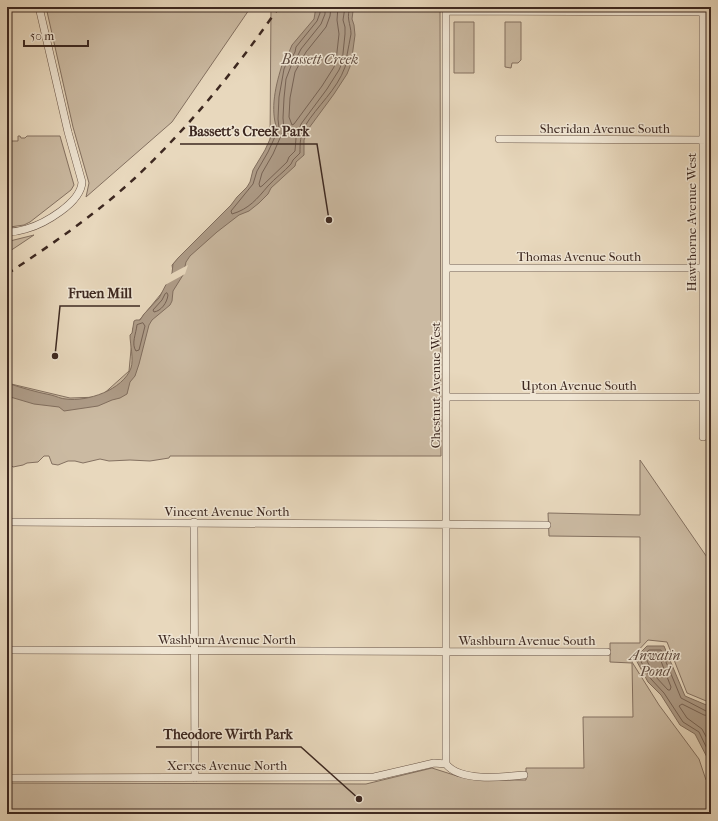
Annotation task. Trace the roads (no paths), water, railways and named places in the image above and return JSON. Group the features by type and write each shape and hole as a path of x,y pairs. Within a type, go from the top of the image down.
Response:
{"street":[{"path":"7,232 25,230 43,222 73,201 82,188 82,182 68,132 39,7"},
{"path":"446,9 703,9 711,12"},
{"name":"Chestnut Avenue West","path":"446,9 446,764"},
{"name":"Hawthorne Avenue West","path":"703,9 707,140 707,268 702,397 703,437"},
{"name":"Sheridan Avenue South","path":"499,139 707,140"},
{"name":"Thomas Avenue South","path":"447,268 707,268"},
{"name":"Upton Avenue South","path":"447,397 711,397"},
{"name":"Vincent Avenue North","path":"7,522 547,525"},
{"path":"194,522 195,778"},
{"name":"Washburn Avenue North","path":"7,650 447,651"},
{"name":"Washburn Avenue South","path":"447,651 607,652"},
{"name":"Xerxes Avenue North","path":"7,778 374,777 434,763 446,764"},
{"path":"446,764 450,769 468,775 498,777 524,775"}],"water":[{"name":"Bassett Creek","path":"316,7 359,7 353,11 352,19 355,35 351,64 347,74 309,128 304,140 304,155 296,162 295,166 271,188 268,194 259,203 249,211 239,215 190,256 186,262 183,275 173,291 170,305 152,320 149,325 139,364 135,376 130,382 127,394 98,406 64,411 59,407 34,404 7,396 7,383 29,390 53,395 62,399 84,399 103,393 120,383 127,376 132,364 130,335 132,333 134,321 140,320 159,298 172,273 173,264 178,258 231,205 250,182 253,170 265,150 276,126 274,118 275,92 284,59 287,57 292,45 314,19"},
{"name":"Anwatin Pond","path":"647,646 664,646 685,696 711,707 711,765 695,734 680,725 661,695 648,682 635,658"}],"railway":[{"path":"7,274 89,217 135,178 175,138 212,96 246,53 279,7"}],"place":[{"name":"Bassett's Creek Park","path":"329,220"},
{"name":"Fruen Mill","path":"55,356"},
{"name":"Theodore Wirth Park","path":"359,799"}]}
